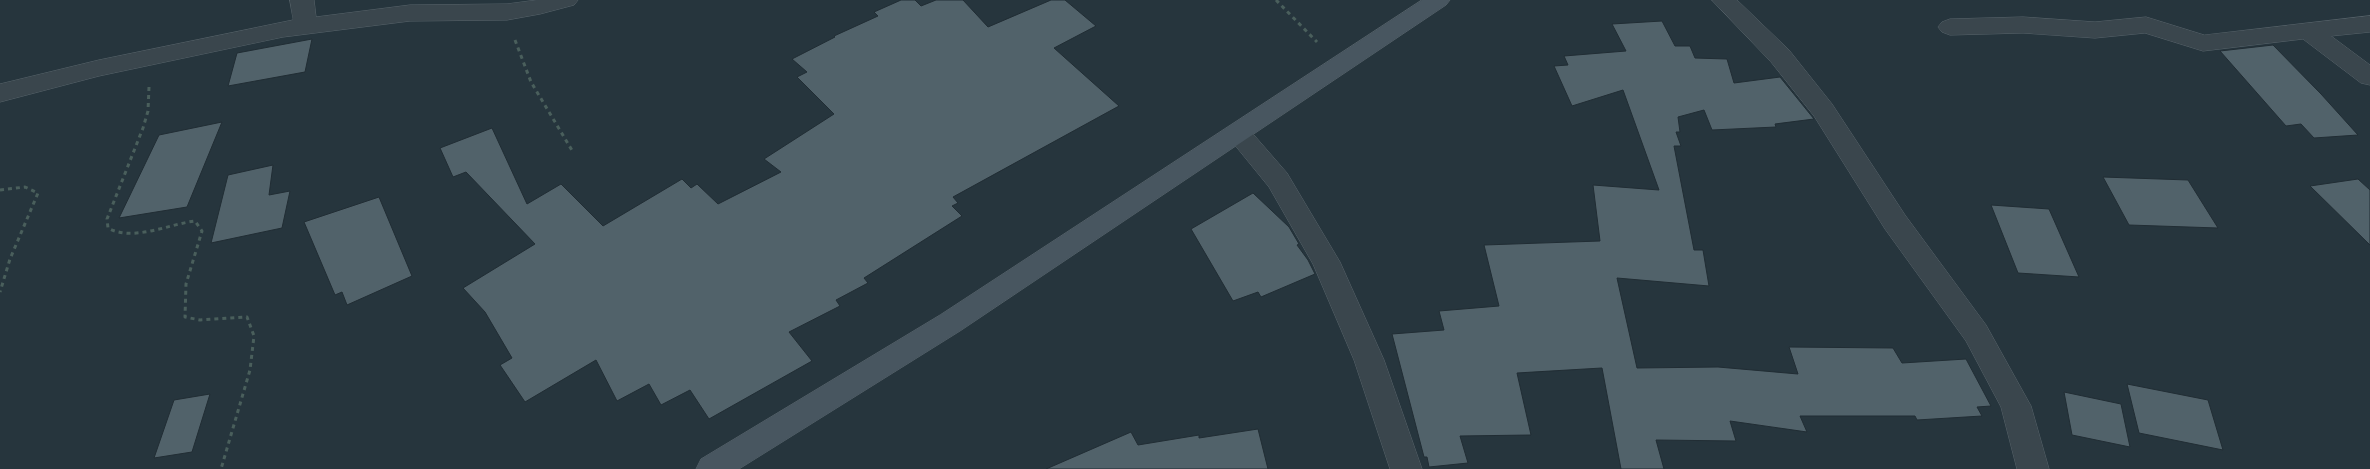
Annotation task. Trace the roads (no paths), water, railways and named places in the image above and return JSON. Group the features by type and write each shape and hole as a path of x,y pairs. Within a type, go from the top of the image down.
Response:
{"street":[{"path":"302,0 305,26"},
{"path":"0,93 91,70 204,45 305,26 410,13 438,7 507,12 540,8 566,0"},
{"path":"712,469 950,322 1438,0"},
{"path":"1724,0 1780,56 1823,110 1895,222 1976,333 2016,406 2033,469"},
{"path":"1950,27 2023,25 2095,30 2146,25 2203,43 2370,24"},
{"path":"2309,32 2370,77"},
{"path":"1238,132 1278,180 1326,262 1369,360 1406,469"}]}
